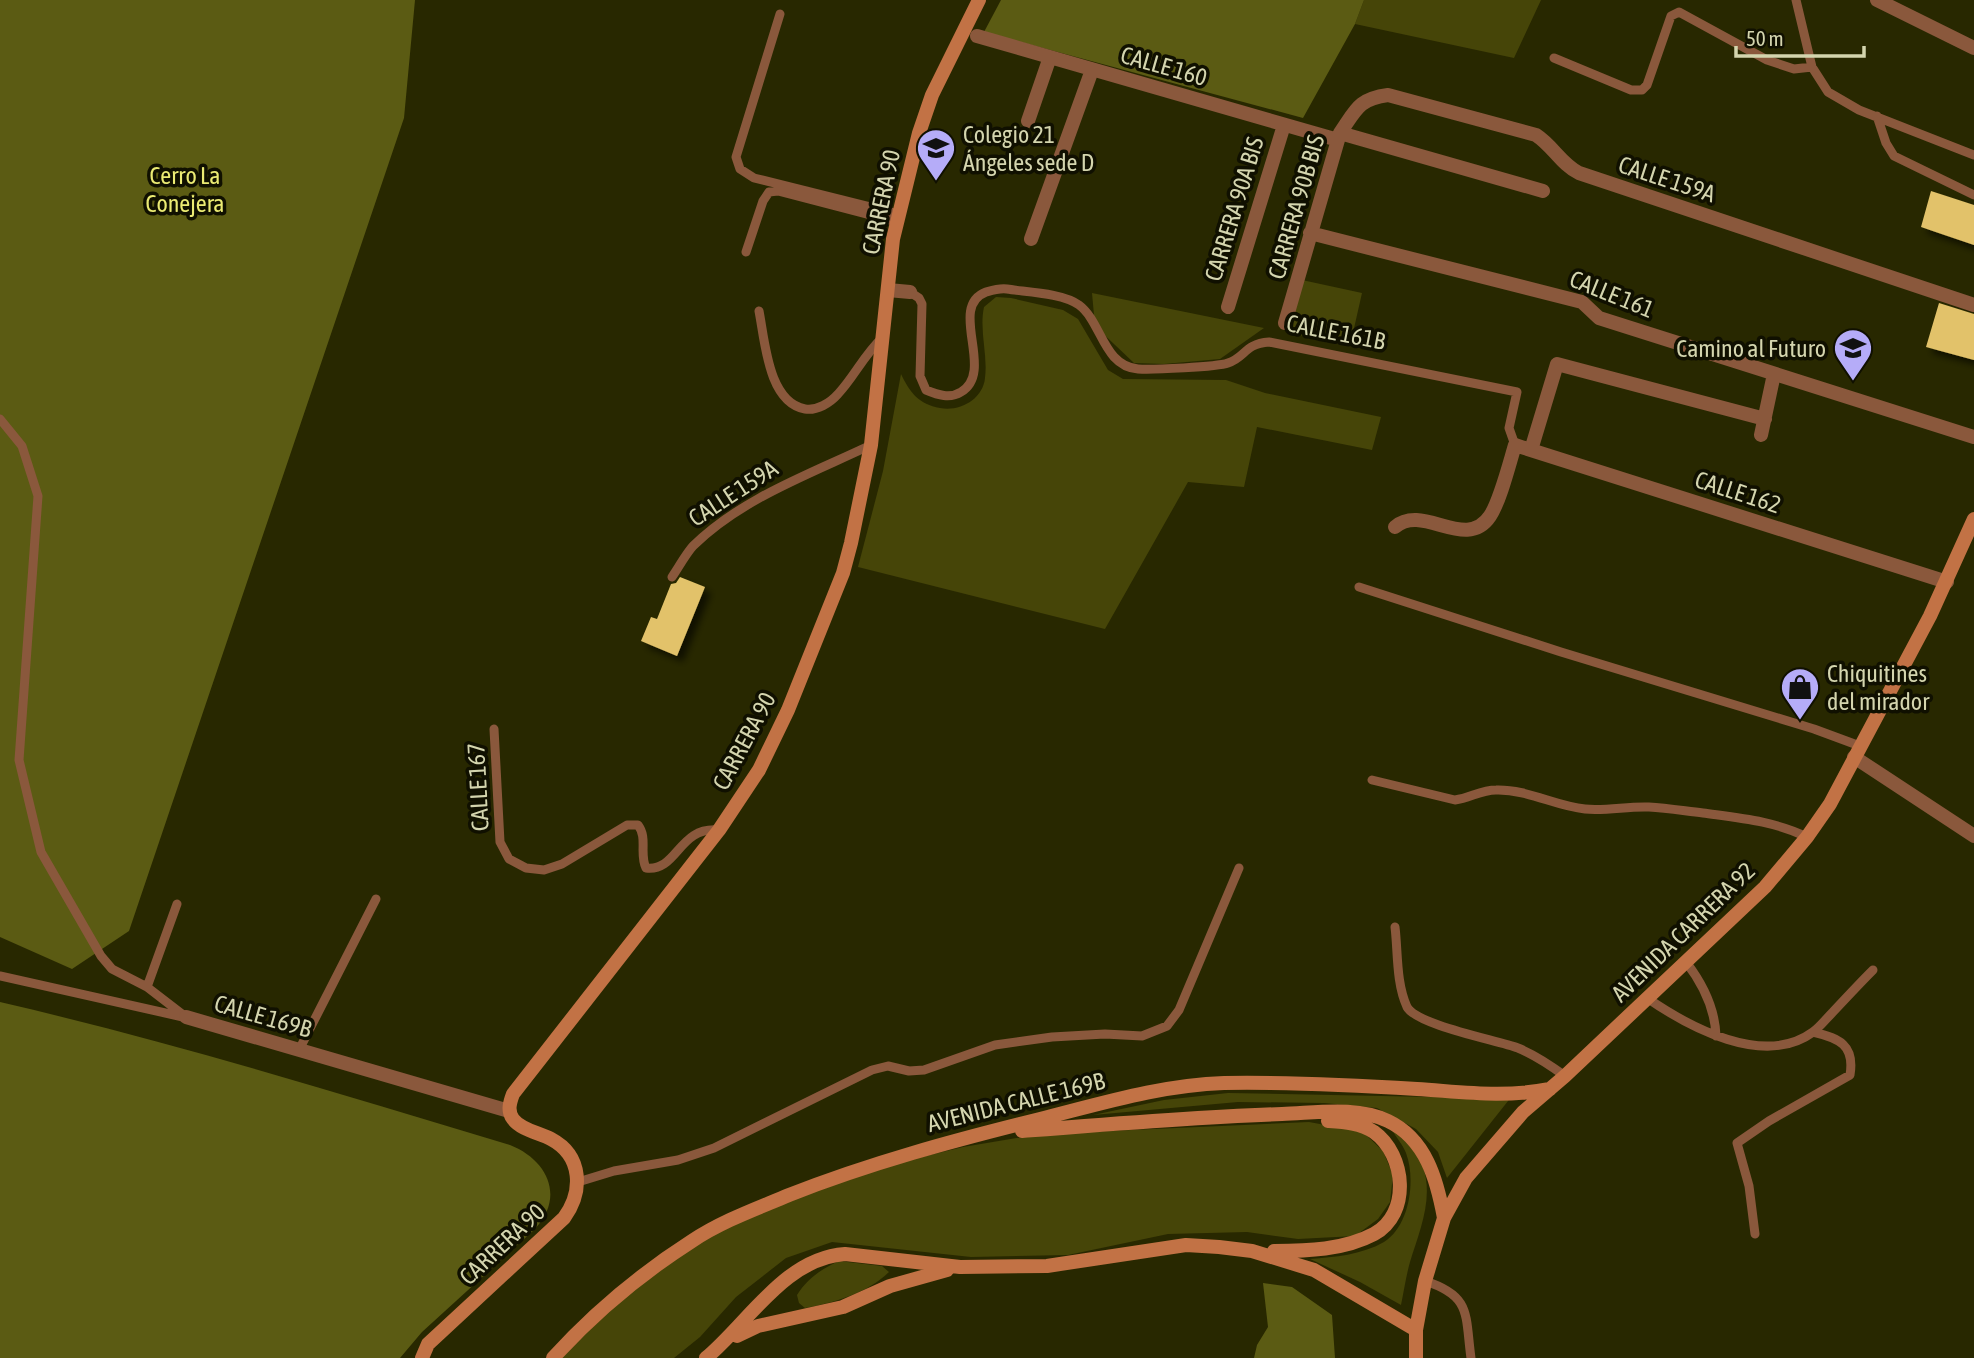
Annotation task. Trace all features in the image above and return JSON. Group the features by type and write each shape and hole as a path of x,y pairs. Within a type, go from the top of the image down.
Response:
{"main road":[{"name":"CARRERA 90","path":"509,1111 513,1094 531,1069 719,830 759,770 788,710 843,573 859,507 871,445 898,218 919,133 932,95 979,0"},
{"name":"AVENIDA CARRERA 92","path":"1416,1358 1416,1330 1425,1281 1444,1218 1459,1189 1481,1158 1523,1112 1565,1076 1765,887 1807,837 1823,816 1947,582 1974,519"},
{"name":"AVENIDA CALLE 169B","path":"553,1358 573,1336 659,1263 738,1215 832,1178 978,1134 1150,1092 1219,1083 1494,1095 1550,1088"},
{"path":"509,1111 514,1121 523,1127 562,1145 574,1163 578,1182"},
{"path":"978,1134 1246,1116 1335,1112 1371,1115 1389,1121 1423,1151 1435,1178 1444,1218"},
{"path":"706,1358 782,1283 826,1257 861,1255 960,1267 1047,1266 1186,1245 1252,1251 1323,1249 1352,1243 1375,1233 1387,1224 1399,1197 1400,1182 1391,1151 1373,1131 1342,1122 1246,1116"},
{"name":"CARRERA 90","path":"422,1358 428,1344 564,1218 575,1197 578,1182"},
{"path":"1252,1251 1314,1269 1416,1330"},
{"path":"726,1341 758,1326 843,1307 902,1281 960,1267"}],"street":[{"path":"1877,0 1974,48"},
{"name":"CALLE 160","path":"977,36 1284,125 1543,191"},
{"path":"1028,121 1050,57"},
{"path":"1031,239 1092,70"},
{"name":"CALLE 159A","path":"1359,107 1369,98 1388,95 1536,135 1549,144 1566,166 1579,173 1974,305"},
{"name":"CARRERA 90B BIS","path":"1285,323 1339,137 1359,107"},
{"name":"CARRERA 90A BIS","path":"1228,307 1284,125"},
{"name":"CALLE 161","path":"1310,233 1583,302 1599,318 1974,437"},
{"name":"CALLE 161B","path":"888,290 909,292"},
{"path":"1531,450 1557,364 1765,419"},
{"path":"1761,435 1774,374"},
{"path":"1395,527 1408,520 1419,520 1462,531 1481,525 1492,513 1515,445"},
{"name":"CALLE 162","path":"1515,445 1947,582"},
{"path":"1857,752 1974,836"},
{"name":"CALLE 169B","path":"186,1017 509,1111"}],"lane":[{"path":"1796,0 1812,67 1828,92 1859,110 1974,155"},
{"path":"1554,58 1631,90 1642,90 1647,85 1671,16 1679,12 1767,60 1794,69 1812,67"},
{"path":"780,13 736,157 740,169 754,178 898,218"},
{"path":"1877,116 1886,144 1894,156 1974,195"},
{"path":"746,252 763,201 769,192 779,191 898,218"},
{"name":"CALLE 161B","path":"909,292 919,298 922,304 920,376 926,390 939,395 954,396 965,390 972,380 975,368 970,319 972,306 982,293 1001,288 1070,299 1089,315 1109,351 1120,363 1136,369 1227,364 1256,343 1269,342 1517,392 1509,428 1515,445"},
{"path":"759,311 771,370 781,393 794,405 807,410 823,407 837,396 870,350 883,337"},
{"path":"0,419 22,446 38,496 19,760 40,852 101,956 112,969 147,987 186,1017"},
{"name":"CALLE 159A","path":"672,578 692,548 758,498 871,445"},
{"path":"1359,587 1814,729 1857,752"},
{"name":"CALLE 167","path":"494,729 500,842 509,859 526,868 544,870 562,864 627,825 638,825 643,831 642,860 646,868 654,869 664,865 697,832 719,830"},
{"path":"1372,780 1455,800 1469,798 1481,790 1497,789 1581,809 1649,807 1759,820 1807,837"},
{"path":"578,1182 614,1171 678,1160 714,1149 872,1070 888,1066 909,1071 924,1070 995,1045 1052,1037 1105,1034 1142,1036 1167,1026 1180,1010 1239,868"},
{"path":"299,1050 376,899"},
{"path":"147,987 177,904"},
{"path":"1395,926 1401,988 1409,1010 1428,1022 1519,1048 1543,1060 1565,1076"},
{"path":"1686,962 1698,976 1710,1004 1716,1036"},
{"path":"1647,998 1673,1016 1716,1036 1758,1047 1795,1041 1813,1032 1873,970"},
{"name":"CALLE 169B","path":"0,976 156,1013 186,1017"},
{"path":"1755,1234 1749,1186 1737,1143 1769,1121 1850,1075 1852,1061 1849,1050 1837,1040 1813,1032"},
{"path":"1425,1281 1445,1287 1461,1302 1471,1358"}],"shaded area":[{"path":"1364,0 1541,0 1514,58 1355,24"},
{"path":"1302,280 1362,293 1350,346 1290,333"},
{"path":"1092,293 1264,328 1220,359 1164,364 1134,363 1095,326"},
{"path":"996,297 1063,310 1078,319 1108,370 1123,379 1226,380 1265,393 1381,417 1372,450 1257,427 1244,487 1188,482 1105,629 858,567 883,471 901,374 916,397 926,404 948,409 962,406 975,398 985,378 982,325 984,307"},
{"path":"1228,1093 1482,1098 1512,1096 1447,1178 1438,1152 1416,1129 1377,1108 1324,1103 1238,1102 1093,1115 1164,1100"},
{"path":"1309,1122 1363,1132 1383,1151 1393,1175 1390,1202 1378,1219 1355,1236 1298,1239 1247,1232 1168,1234 1068,1255 971,1257 832,1242 786,1258 736,1297 700,1337 674,1358 561,1358 599,1316 674,1254 753,1213 860,1172 963,1147 1041,1134"},
{"path":"1392,1130 1418,1156 1423,1167 1427,1191 1424,1215 1401,1305 1310,1259 1366,1250 1384,1242 1400,1225 1410,1188 1409,1164 1406,1153"},
{"path":"839,1261 882,1266 889,1272 871,1286 850,1296 805,1308 799,1303 797,1295 801,1289 815,1275"}],"green space":[{"name":"Cerro La Conejera","path":"0,0 415,0 404,118 129,931 72,969 0,937"},
{"path":"1001,0 1364,0 1355,24 1303,118 984,32"},
{"path":"0,1002 192,1051 510,1145 534,1160 543,1170 550,1192 549,1204 535,1229 422,1332 400,1358 0,1358"},
{"path":"1263,1283 1292,1287 1332,1315 1335,1358 1254,1358 1257,1345 1268,1327"}],"building":[{"path":"1931,191 1974,205 1974,245 1921,227"},
{"path":"1939,303 1974,314 1974,360 1926,347"},
{"path":"680,577 705,587 677,656 641,641 651,617 657,619 671,584 676,583"}],"place":[{"name":"Colegio 21 Ángeles sede D","path":"936,182"},
{"name":"Camino al Futuro","path":"1853,382"},
{"name":"Chiquitines del mirador","path":"1800,721"}]}
